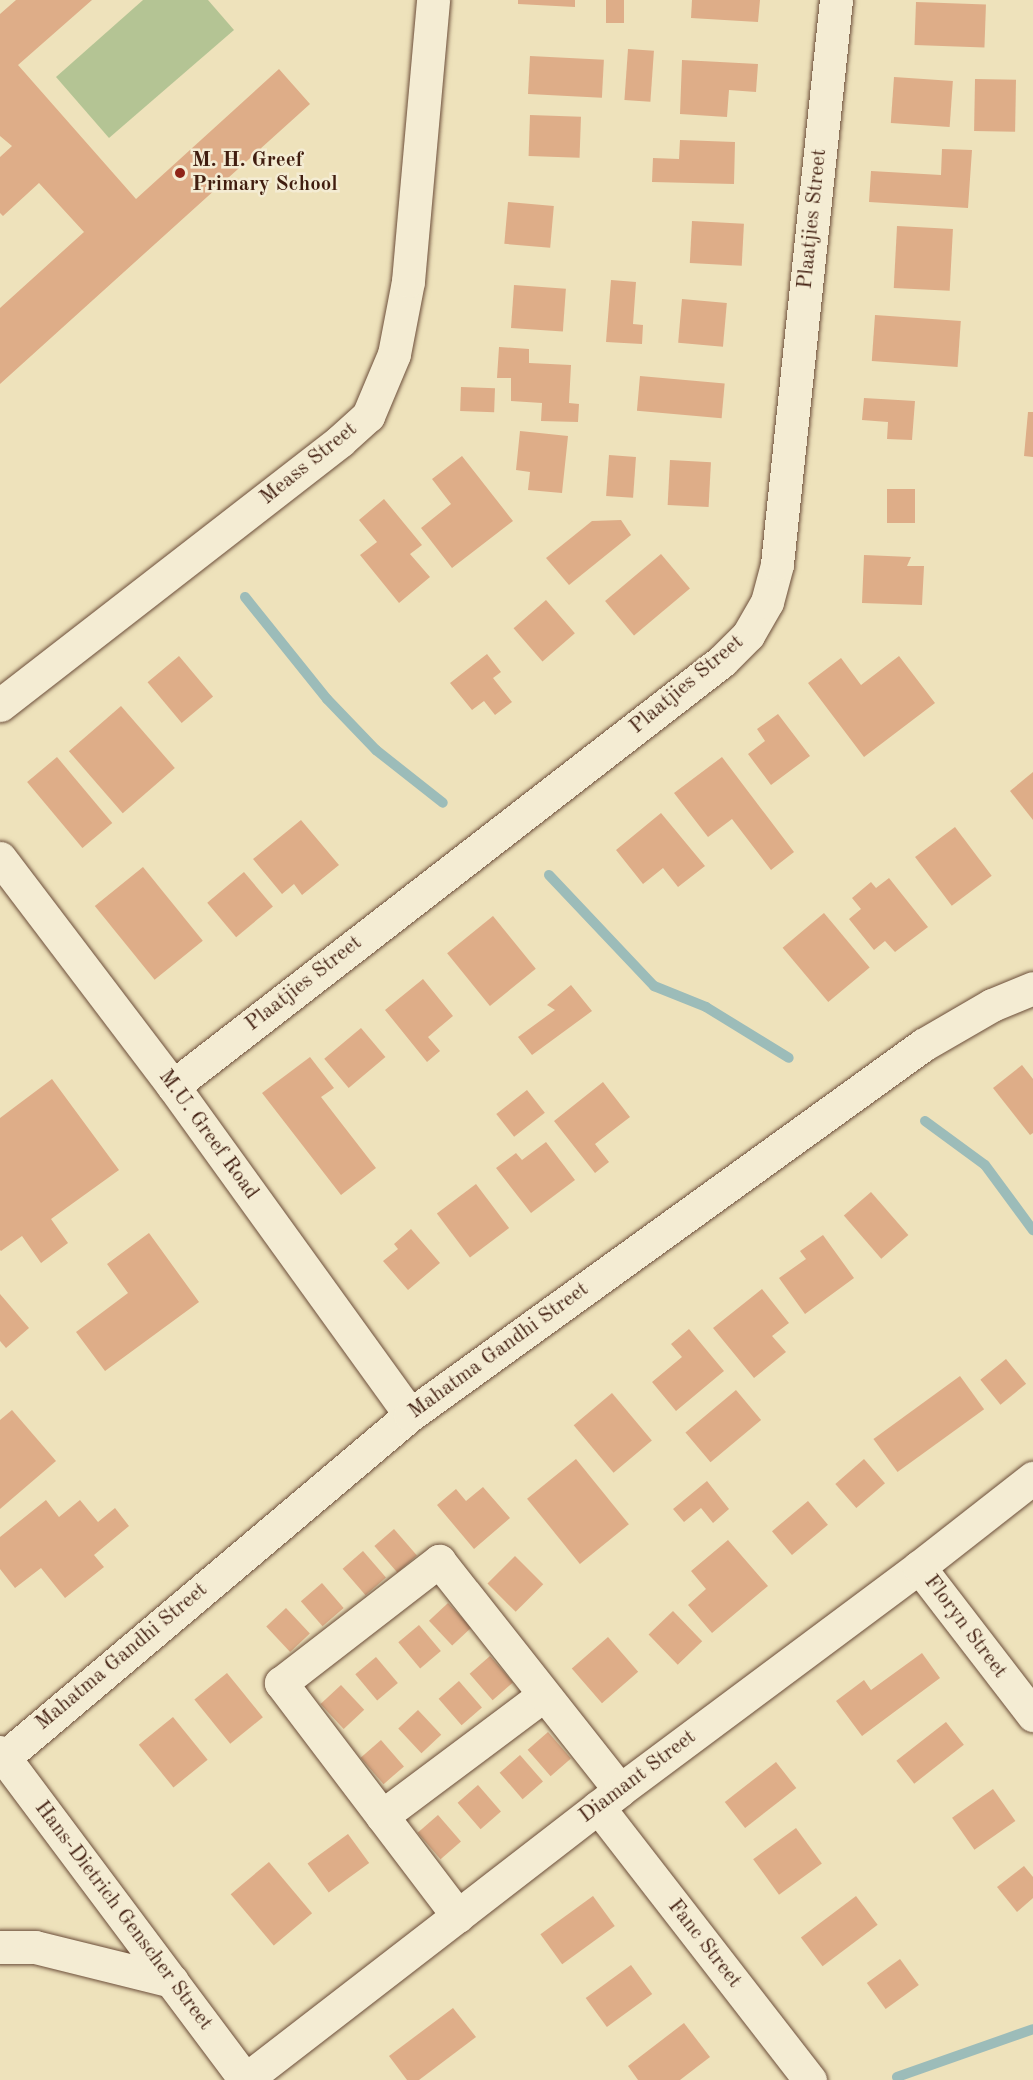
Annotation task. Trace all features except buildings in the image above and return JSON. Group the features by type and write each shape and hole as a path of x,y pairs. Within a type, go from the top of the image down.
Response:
{"street":[{"name":"Meass Street","path":"0,705 340,441 368,416 394,354 408,281 433,0"},
{"name":"Plaatjies Street","path":"173,1086 722,661 748,634 767,602 777,564 836,0"},
{"name":"M.U. Greef Road","path":"0,858 173,1086 410,1415"},
{"name":"Mahatma Gandhi Street","path":"1,1757 410,1415 923,1045 992,1005 1033,988"},
{"name":"Diamant Street","path":"245,2080 609,1799 920,1567 1033,1478"},
{"name":"Fanc Street","path":"382,1816 281,1683 439,1562 544,1695 609,1799 810,2080"},
{"name":"Floryn Street","path":"920,1567 1033,1715"},
{"path":"458,1916 382,1816 544,1695"},
{"name":"Hans-Dietrich Genscher Street","path":"1,1757 245,2080"},
{"path":"0,1947 35,1947 172,1982"}],"green space":[{"path":"143,0 208,0 234,30 109,138 56,77"}],"waterway":[{"path":"245,597 327,699 376,750 443,803"},
{"path":"549,875 654,986 706,1007 789,1058"},
{"path":"925,1121 985,1165 1033,1230"},
{"path":"897,2077 1033,2029"}],"place":[{"name":"M. H. Greef Primary School","path":"180,173"}]}
